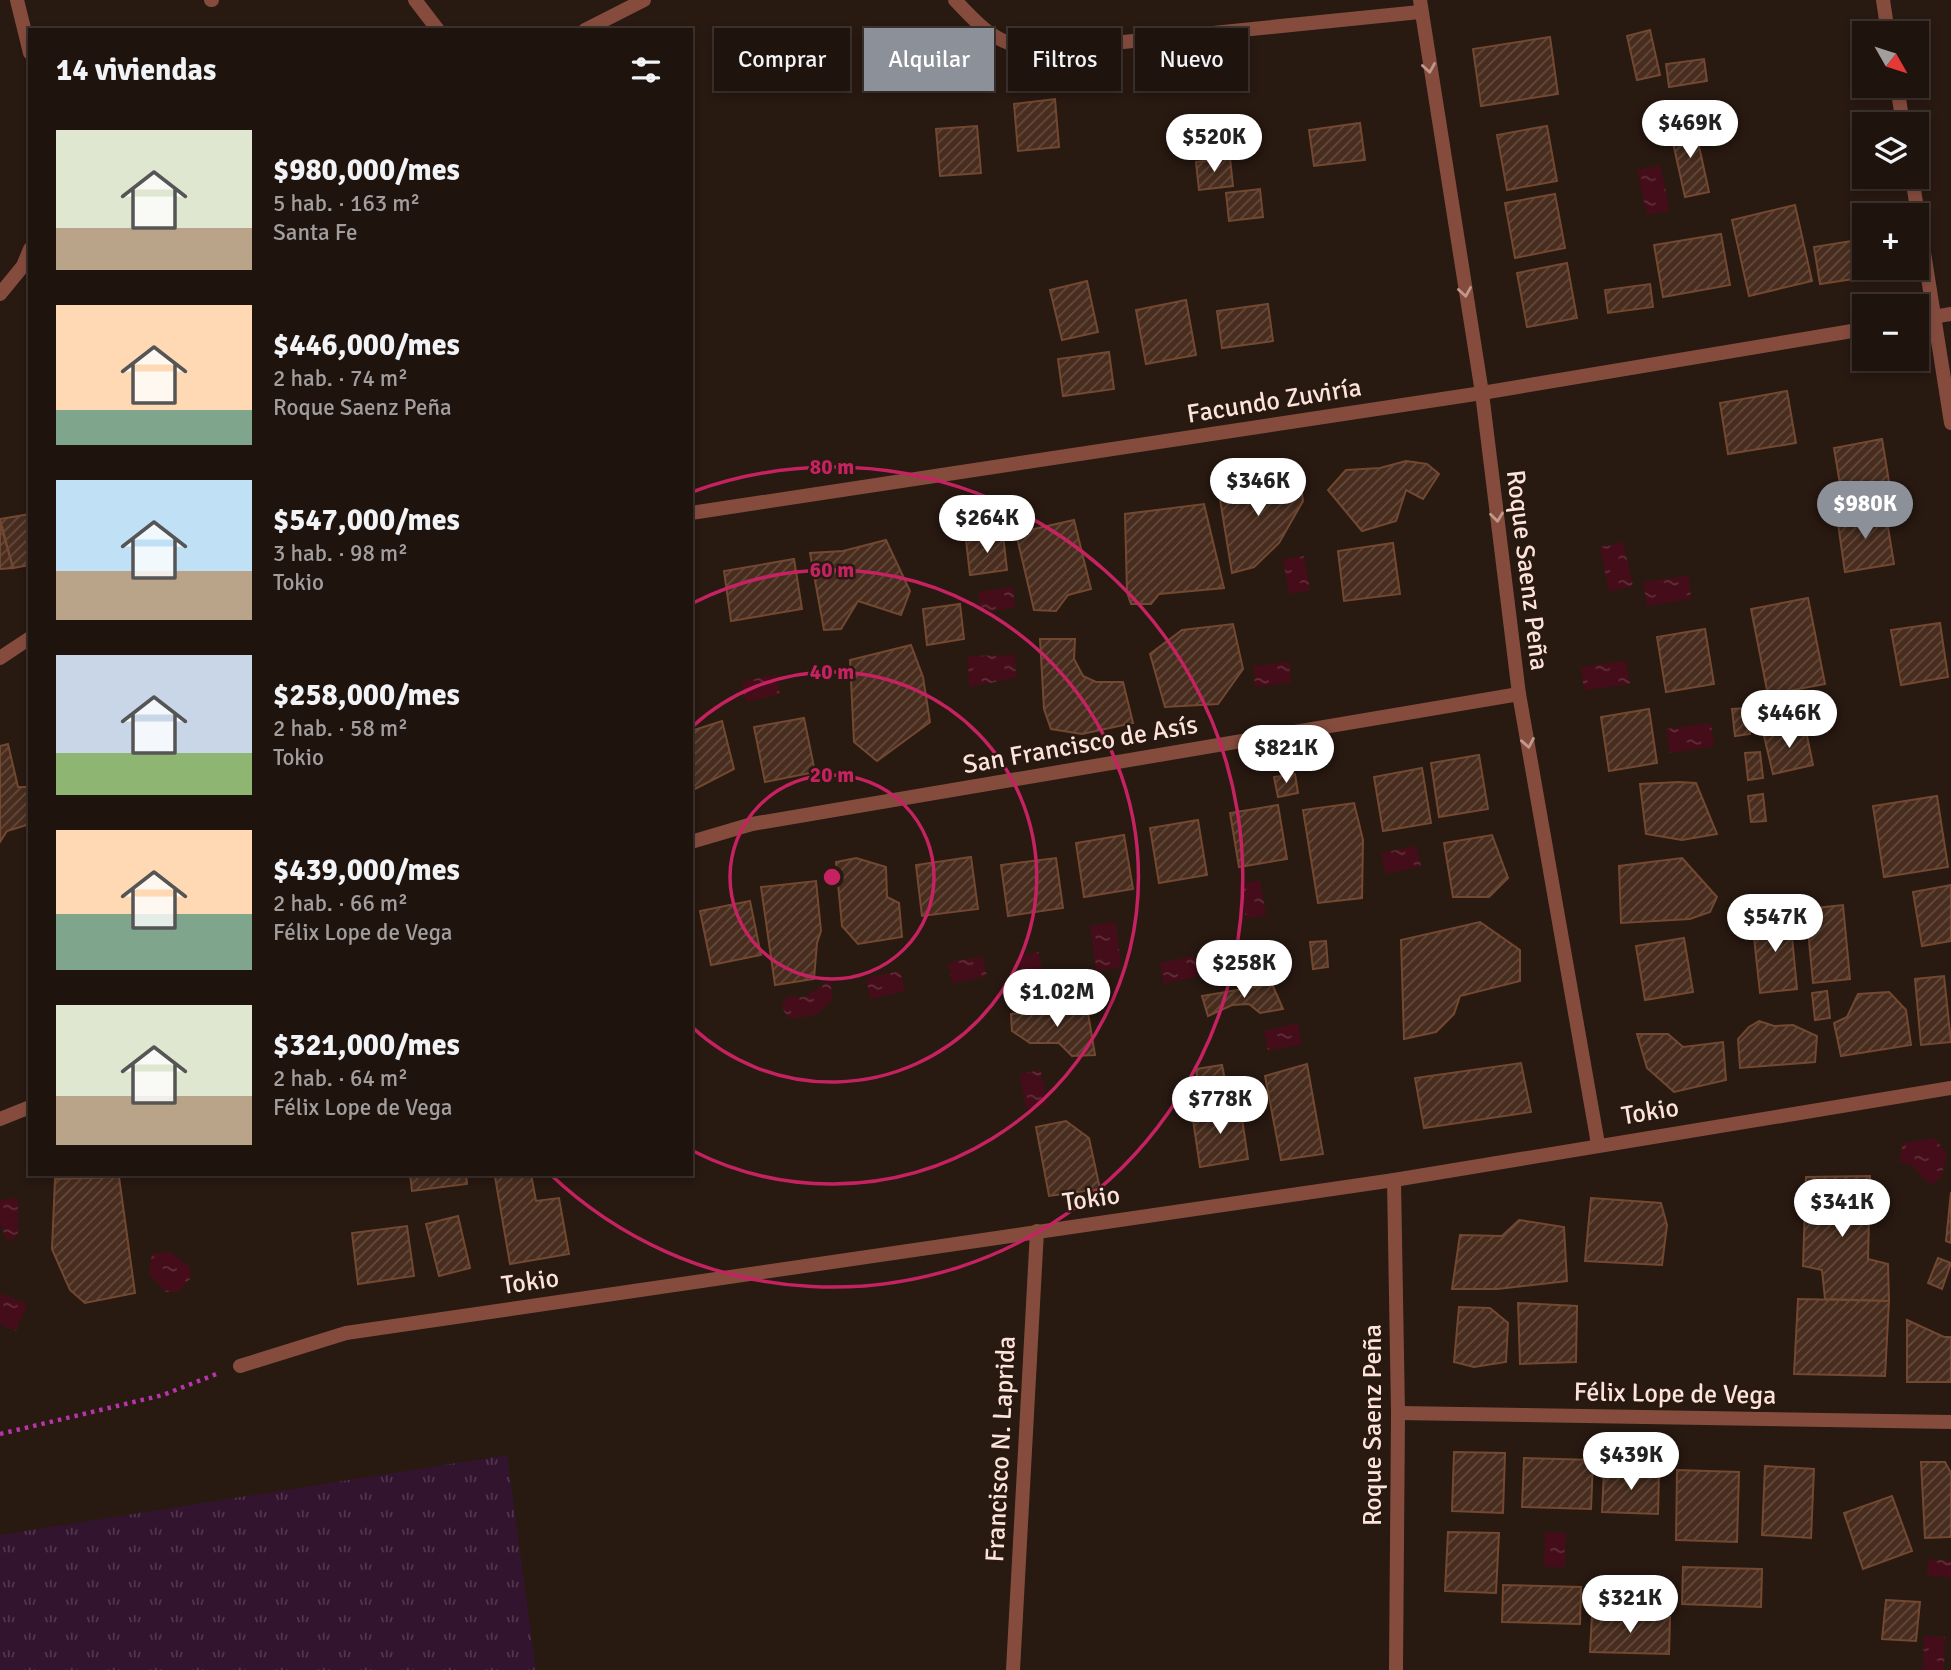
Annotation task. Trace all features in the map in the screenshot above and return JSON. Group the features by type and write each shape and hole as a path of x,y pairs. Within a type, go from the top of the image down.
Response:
{"street":[{"path":"17,0 28,45"},
{"path":"415,0 436,28"},
{"path":"589,28 644,0"},
{"path":"955,0 987,34 1009,46 1034,51 1420,6"},
{"path":"1883,0 1886,21"},
{"name":"Roque Saenz Peña","path":"1420,6 1482,393 1520,694 1598,1144"},
{"path":"1914,189 1951,423"},
{"path":"0,294 23,266 28,254"},
{"path":"1929,318 1951,314"},
{"name":"Facundo Zuviría","path":"693,513 1482,393 1852,331"},
{"path":"0,658 28,639"},
{"name":"San Francisco de Asís","path":"693,841 752,824 1520,694"},
{"name":"Tokio","path":"240,1366 346,1333 1394,1180 1598,1144 1951,1088"},
{"path":"0,1119 28,1108"},
{"name":"Roque Saenz Peña","path":"1394,1180 1398,1413 1396,1670"},
{"name":"Francisco N. Laprida","path":"1013,1670 1037,1231"},
{"name":"Félix Lope de Vega","path":"1398,1413 1951,1422"}],"path":[{"path":"0,1434 163,1395 240,1366"}],"green space":[{"path":"507,1455 536,1670 0,1670 0,1535"}],"water":[{"path":"1660,165 1670,210 1647,215 1637,170"},
{"path":"1623,542 1633,586 1609,592 1600,547"},
{"path":"1304,556 1310,590 1289,594 1283,559"},
{"path":"1689,576 1691,599 1647,606 1643,582"},
{"path":"1013,587 1015,608 980,612 978,592"},
{"path":"1015,655 1016,678 969,687 968,656"},
{"path":"1626,661 1630,684 1584,690 1581,667"},
{"path":"1289,662 1291,683 1255,687 1253,666"},
{"path":"776,674 780,694 746,702 742,682"},
{"path":"1711,723 1714,746 1670,753 1666,729"},
{"path":"1416,846 1421,866 1386,874 1381,853"},
{"path":"1260,880 1266,915 1246,919 1240,884"},
{"path":"1116,922 1121,967 1096,971 1090,926"},
{"path":"1039,952 1044,987 1024,990 1019,956"},
{"path":"982,956 987,976 952,984 948,963"},
{"path":"1194,956 1198,976 1164,984 1160,963"},
{"path":"900,971 905,991 870,999 866,978"},
{"path":"830,980 833,999 823,1009 808,1016 788,1018 781,1006 788,996 805,997"},
{"path":"1298,1023 1302,1044 1268,1051 1264,1031"},
{"path":"1041,1070 1047,1105 1026,1109 1020,1074"},
{"path":"1935,1138 1947,1155 1941,1177 1934,1184 1924,1180 1914,1167 1899,1161 1903,1143"},
{"path":"18,1198 18,1236 7,1241 0,1223 0,1200"},
{"path":"170,1252 190,1267 190,1279 178,1292 166,1292 149,1274 152,1253"},
{"path":"0,1293 27,1304 16,1331 0,1324"},
{"path":"1545,1532 1566,1533 1565,1567 1544,1567"},
{"path":"1929,1559 1951,1561 1951,1578 1927,1575"},
{"path":"1924,1636 1945,1637 1944,1670 1923,1670"}],"building":[{"path":"1650,30 1660,75 1637,80 1627,36"},
{"path":"1550,37 1558,94 1481,106 1473,49"},
{"path":"1704,59 1707,81 1669,87 1666,64"},
{"path":"1055,99 1059,147 1018,151 1014,104"},
{"path":"1360,123 1365,160 1314,166 1309,130"},
{"path":"1694,123 1709,192 1685,197 1670,129"},
{"path":"977,126 981,173 940,176 936,129"},
{"path":"1547,126 1557,181 1507,190 1497,135"},
{"path":"1230,158 1233,186 1199,190 1196,162"},
{"path":"1260,189 1263,217 1229,221 1226,193"},
{"path":"1555,194 1565,248 1515,258 1505,203"},
{"path":"1795,205 1812,281 1749,296 1732,220"},
{"path":"1721,234 1730,285 1663,297 1654,245"},
{"path":"1852,241 1852,279 1820,284 1814,247"},
{"path":"1567,263 1577,318 1527,327 1517,273"},
{"path":"1087,281 1098,332 1062,340 1050,290"},
{"path":"1650,284 1653,307 1608,313 1605,290"},
{"path":"1186,300 1196,355 1146,364 1136,310"},
{"path":"1268,304 1273,341 1222,348 1217,311"},
{"path":"1109,352 1114,389 1063,396 1058,359"},
{"path":"1787,391 1796,443 1728,454 1720,403"},
{"path":"1882,439 1891,494 1843,502 1834,448"},
{"path":"1406,461 1427,464 1439,474 1423,499 1406,490 1396,521 1362,531 1328,490 1346,470 1380,468"},
{"path":"1300,478 1303,501 1279,543 1254,567 1232,573 1218,487"},
{"path":"1204,504 1224,588 1159,594 1151,604 1131,604 1127,592 1125,514"},
{"path":"1885,509 1894,564 1845,572 1837,517"},
{"path":"28,514 28,565 13,568 0,519"},
{"path":"1074,520 1091,589 1068,595 1056,611 1034,610 1016,533"},
{"path":"0,523 13,568 0,569"},
{"path":"1003,535 1007,570 970,575 966,540"},
{"path":"886,540 910,591 901,615 858,601 841,629 824,630 810,553 843,551"},
{"path":"1393,543 1400,594 1344,601 1338,551"},
{"path":"794,559 802,609 731,621 724,571"},
{"path":"1808,598 1825,684 1768,695 1751,609"},
{"path":"960,604 964,639 927,645 923,609"},
{"path":"1940,623 1948,677 1901,685 1891,630"},
{"path":"1233,624 1243,669 1218,704 1165,707 1150,654 1182,630"},
{"path":"1705,629 1714,684 1666,692 1657,637"},
{"path":"1040,639 1075,639 1074,659 1083,676 1096,682 1123,682 1133,723 1082,734 1051,729 1044,709"},
{"path":"911,645 923,677 930,722 877,761 854,742 850,660"},
{"path":"1748,708 1750,734 1735,736 1732,709"},
{"path":"1649,709 1657,763 1609,771 1601,717"},
{"path":"804,718 815,772 765,782 754,727"},
{"path":"722,721 734,769 693,790 693,730"},
{"path":"1805,726 1813,765 1773,774 1764,736"},
{"path":"8,744 18,787 28,787 28,825 7,831 0,842 0,746"},
{"path":"1760,752 1763,778 1748,780 1745,753"},
{"path":"1479,755 1488,809 1439,817 1431,763"},
{"path":"1422,768 1431,823 1383,831 1374,777"},
{"path":"1295,774 1298,793 1278,797 1274,777"},
{"path":"1696,783 1717,834 1682,840 1646,834 1640,784"},
{"path":"1763,794 1766,821 1751,822 1748,796"},
{"path":"1937,796 1948,867 1884,877 1873,806"},
{"path":"1354,803 1363,840 1362,898 1318,903 1303,810"},
{"path":"1278,805 1287,859 1239,867 1230,813"},
{"path":"1198,820 1207,875 1159,883 1150,828"},
{"path":"1124,835 1133,889 1084,897 1076,843"},
{"path":"1492,835 1508,878 1489,897 1453,897 1444,843"},
{"path":"971,857 978,909 922,916 916,865"},
{"path":"856,858 886,867 887,897 899,903 902,937 858,944 842,926 836,862"},
{"path":"1056,858 1063,908 1008,916 1001,865"},
{"path":"1682,858 1717,897 1710,912 1690,919 1621,923 1619,866"},
{"path":"816,881 821,931 817,943 814,979 775,985 761,887"},
{"path":"1951,885 1951,941 1922,946 1913,892"},
{"path":"750,901 761,955 711,965 700,911"},
{"path":"1843,905 1850,979 1813,983 1806,909"},
{"path":"1790,916 1797,989 1760,993 1752,919"},
{"path":"1480,922 1520,950 1520,981 1460,996 1454,1014 1436,1032 1404,1039 1401,940"},
{"path":"1684,938 1693,992 1645,1000 1636,946"},
{"path":"1326,941 1328,967 1313,969 1310,942"},
{"path":"1944,976 1951,1042 1921,1045 1915,979"},
{"path":"1272,984 1283,1009 1260,1013 1249,1004 1232,1005 1208,1016 1202,996"},
{"path":"1827,991 1830,1018 1815,1020 1812,993"},
{"path":"1889,992 1906,1010 1911,1045 1841,1056 1834,1023 1847,1017 1858,994"},
{"path":"1087,1007 1095,1055 1072,1056 1059,1043 1030,1043 1012,1031 1011,1014"},
{"path":"1759,1021 1774,1026 1793,1025 1817,1036 1815,1062 1740,1068 1738,1039"},
{"path":"1637,1034 1668,1034 1683,1047 1723,1042 1726,1080 1674,1092 1647,1068"},
{"path":"1521,1063 1531,1112 1424,1128 1415,1078"},
{"path":"1307,1064 1323,1154 1281,1160 1265,1076"},
{"path":"1222,1065 1225,1080 1198,1084 1196,1069"},
{"path":"1240,1105 1248,1159 1200,1167 1192,1113"},
{"path":"1066,1121 1089,1138 1100,1189 1049,1196 1036,1127"},
{"path":"410,1176 466,1176 467,1184 412,1191"},
{"path":"531,1176 536,1201 559,1198 569,1254 510,1264 495,1177"},
{"path":"1870,1176 1868,1259 1888,1264 1889,1301 1825,1299 1822,1270 1803,1266 1806,1177"},
{"path":"119,1177 135,1293 85,1303 70,1290 52,1249 55,1179"},
{"path":"1951,1192 1951,1243 1946,1241"},
{"path":"1591,1198 1661,1203 1667,1225 1662,1265 1585,1261"},
{"path":"458,1216 470,1268 439,1276 426,1224"},
{"path":"1519,1220 1564,1227 1567,1281 1497,1289 1452,1289 1460,1235 1502,1236"},
{"path":"407,1226 414,1276 358,1284 352,1233"},
{"path":"1938,1258 1951,1263 1942,1289 1928,1283"},
{"path":"1798,1299 1889,1301 1885,1376 1794,1374"},
{"path":"1518,1303 1577,1306 1576,1362 1520,1364"},
{"path":"1459,1307 1490,1308 1508,1323 1506,1362 1474,1367 1454,1362"},
{"path":"1907,1320 1944,1337 1951,1337 1951,1382 1907,1382"},
{"path":"1454,1452 1505,1453 1503,1513 1452,1511"},
{"path":"1524,1458 1593,1460 1591,1509 1522,1507"},
{"path":"1921,1462 1945,1462 1951,1473 1951,1537 1925,1538"},
{"path":"1765,1466 1814,1469 1811,1538 1762,1535"},
{"path":"1604,1470 1659,1472 1658,1514 1602,1512"},
{"path":"1677,1470 1739,1472 1737,1542 1676,1540"},
{"path":"1892,1496 1912,1551 1863,1569 1844,1513"},
{"path":"1448,1532 1499,1533 1496,1593 1445,1591"},
{"path":"1683,1567 1762,1569 1761,1607 1682,1604"},
{"path":"1503,1585 1581,1587 1580,1624 1502,1622"},
{"path":"1886,1600 1920,1602 1916,1641 1882,1639"},
{"path":"1592,1615 1670,1617 1669,1654 1590,1652"}]}
